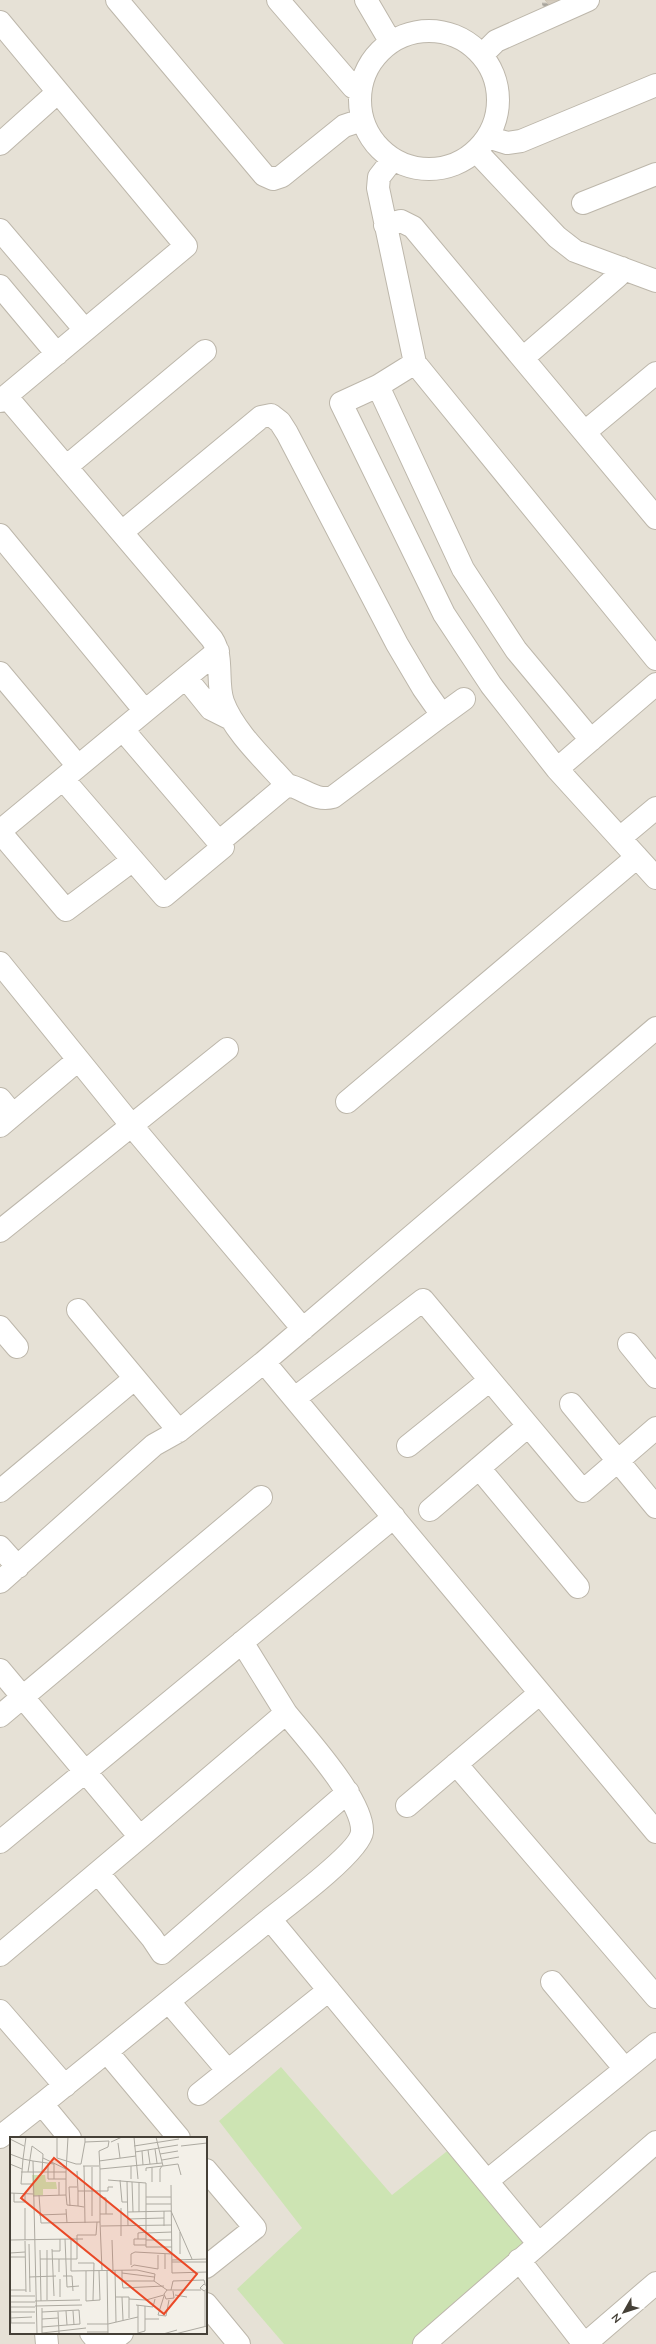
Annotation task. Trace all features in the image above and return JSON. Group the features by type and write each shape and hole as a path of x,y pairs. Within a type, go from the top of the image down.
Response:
{"street":[{"path":"118,0 264,175 273,179 282,176 344,126 362,120"},
{"path":"278,0 349,82 360,91"},
{"path":"366,0 390,41"},
{"path":"482,55 496,42 588,0"},
{"path":"0,22 186,246 3,399 66,467 212,639 218,651 220,691 231,719 287,785 298,787 316,798 326,799 333,797 464,699"},
{"path":"422,31 449,33 467,42 482,55 492,70 497,86 498,104 495,121 482,144 450,166 436,169 406,165 393,159 379,148 369,135 362,120 360,91 365,72 375,55 390,41 409,33 422,31"},
{"path":"482,144 521,141 656,85"},
{"path":"0,144 58,92"},
{"path":"482,144 557,237 575,251 656,282"},
{"path":"393,159 379,177 378,188 415,363 656,659"},
{"path":"583,203 656,174"},
{"path":"385,225 402,221 413,227 585,432 649,497 656,518"},
{"path":"0,230 85,330"},
{"path":"523,358 618,276 622,268"},
{"path":"0,286 57,354"},
{"path":"66,467 205,350"},
{"path":"415,363 378,386 341,403 444,614 491,685 557,769 656,878"},
{"path":"585,432 656,373"},
{"path":"378,386 463,569 516,650 591,740"},
{"path":"122,532 261,417 271,416 280,422 287,433 398,644 423,688 442,714"},
{"path":"0,535 145,711"},
{"path":"133,860 66,910 2,826 71,773 218,651"},
{"path":"0,673 133,860 164,896 223,847 123,730"},
{"path":"186,678 211,709 231,719"},
{"path":"557,769 656,684"},
{"path":"219,842 287,785"},
{"path":"620,838 656,808"},
{"path":"347,1102 637,857"},
{"path":"0,963 132,1126 303,1329"},
{"path":"0,1582 18,1568 154,1445 179,1431 264,1362 656,1028"},
{"path":"0,1232 227,1049"},
{"path":"4,1114 78,1060"},
{"path":"295,1398 423,1300 583,1491 656,1428"},
{"path":"78,1310 134,1379 179,1431"},
{"path":"0,1327 17,1347"},
{"path":"629,1344 656,1377"},
{"path":"264,1362 656,1832"},
{"path":"0,1491 134,1379"},
{"path":"408,1446 490,1380"},
{"path":"571,1404 656,1507"},
{"path":"430,1510 528,1426"},
{"path":"479,1468 578,1587"},
{"path":"0,1716 261,1497"},
{"path":"0,1842 394,1517"},
{"path":"0,1547 18,1568"},
{"path":"8,2135 42,2104 169,2002 351,1851 362,1833 360,1820 348,1792 286,1714 242,1642"},
{"path":"0,1670 140,1837"},
{"path":"407,1806 540,1692"},
{"path":"0,1955 286,1714"},
{"path":"456,1764 656,1997"},
{"path":"98,1872 152,1938 162,1953 348,1792"},
{"path":"270,1919 538,2243"},
{"path":"552,1982 625,2069"},
{"path":"199,2094 329,1990"},
{"path":"169,2002 228,2070"},
{"path":"0,2011 65,2086"},
{"path":"487,2182 656,2044"},
{"path":"107,2052 178,2137"},
{"path":"42,2104 69,2137"},
{"path":"429,2342 538,2243 656,2142"},
{"path":"207,2171 255,2228 207,2266"},
{"path":"519,2260 585,2344 656,2283"},
{"path":"207,2305 237,2343"},
{"path":"46,2334 48,2344"},
{"path":"93,2334 100,2344"},
{"path":"108,2344 121,2334"}],"shaded area":[{"path":"0,0 656,0 656,2344 0,2344"}],"green space":[{"path":"281,2067 392,2195 456,2144 538,2243 424,2344 284,2344 237,2289 302,2228 219,2121"}],"building":[{"path":"545,0 573,0 554,10"}]}
